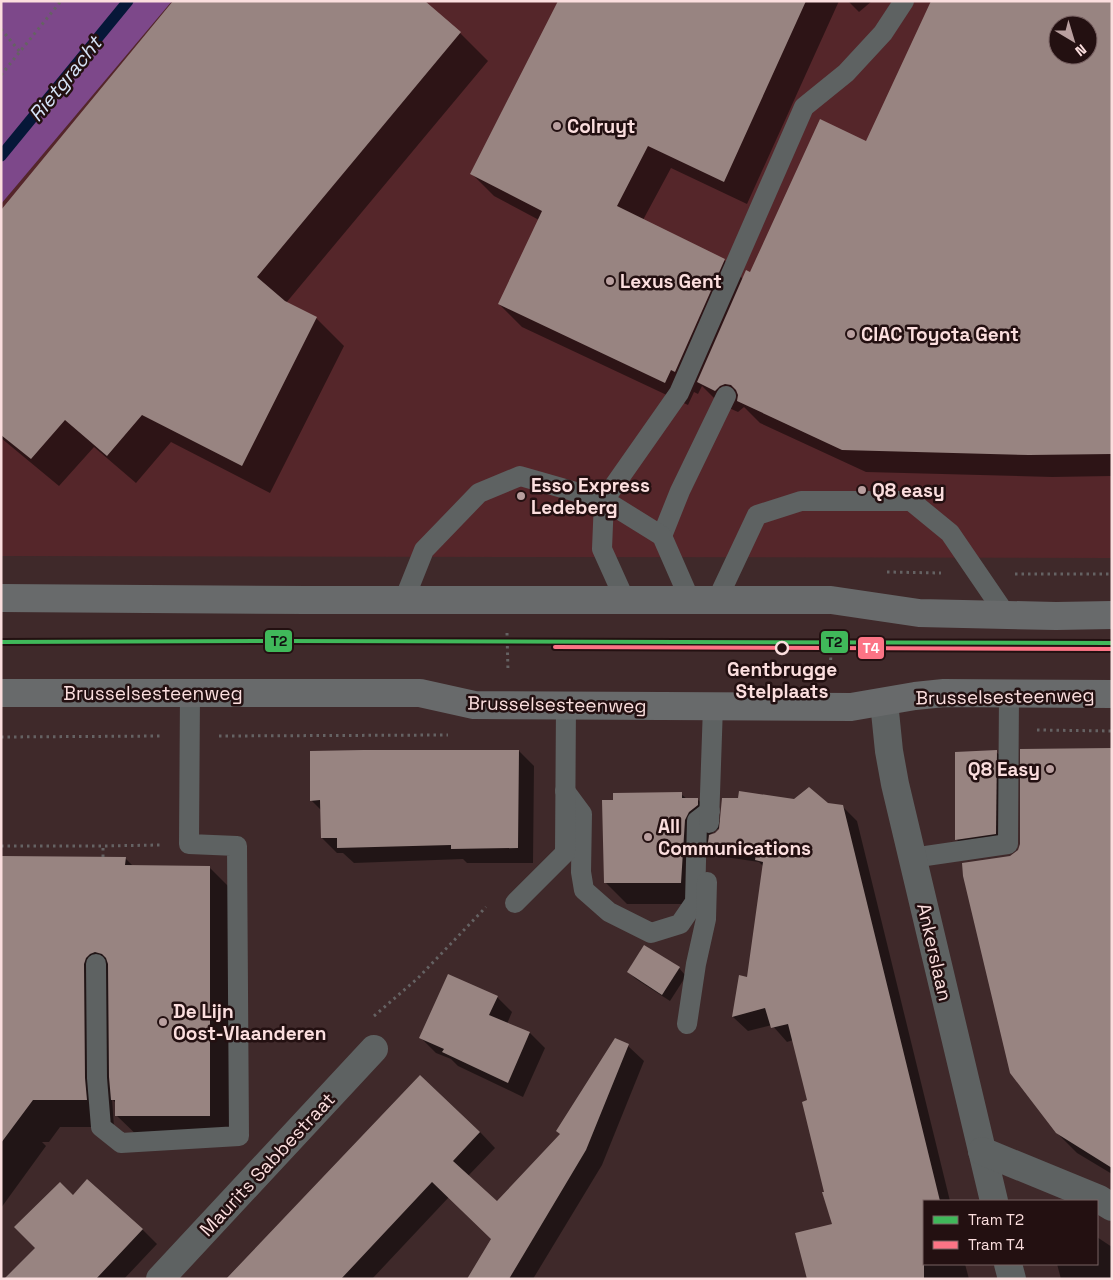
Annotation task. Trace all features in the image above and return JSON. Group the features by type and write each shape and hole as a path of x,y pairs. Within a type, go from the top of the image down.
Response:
{"main road":[{"path":"1,598 830,600 919,613 1112,615"},
{"name":"Brusselsesteenweg","path":"1,693 420,693 474,704 829,707 851,707 944,693 1112,694"}],"street":[{"name":"Ankerslaan","path":"884,702 894,776 912,858 994,1200"},
{"name":"Maurits Sabbestraat","path":"160,1279 374,1049"},
{"path":"982,1151 1099,1199 1112,1207"},
{"path":"1008,1265 1012,1279"}],"lane":[{"path":"625,600 602,549 604,500 679,393 804,106 846,73 883,33 904,1"},
{"path":"662,536 680,491 726,396"},
{"path":"404,600 424,550 478,493 520,476 604,500 662,536 690,600"},
{"path":"717,600 757,515 801,501 911,501 950,533 1006,615"},
{"path":"96,964 96,1078 102,1127 121,1143 239,1136 237,846 189,844 190,693"},
{"path":"912,858 1008,844 1009,693"},
{"path":"515,903 564,852 566,705"},
{"path":"687,1024 696,964 706,918 713,706"},
{"path":"565,791 582,814 582,872 584,890 609,912 651,933 680,924 695,902 697,821 710,811"}],"path":[{"path":"1,75 61,1"},
{"path":"1,29 20,52"},
{"path":"829,707 832,643 830,600"},
{"path":"507,627 508,673"},
{"path":"1,846 189,844"},
{"path":"103,846 103,857"},
{"path":"374,1049 373,1017 418,978 492,900"}],"shaded area":[{"path":"1,1 172,1 1,204"},
{"path":"172,1 1112,1 1112,558 1,556 1,204"}],"building":[{"path":"173,1 425,1 461,32 257,277 285,301 317,317 242,466 142,415 107,456 65,420 31,459 1,435 1,210"},
{"path":"558,1 806,1 724,182 648,146 617,206 725,259 675,372 671,370 665,383 498,304 542,211 470,174"},
{"path":"931,1 1112,1 1112,454 1029,455 842,450 737,401 738,395 731,385 725,384 715,391 697,382 746,270 750,272 820,119 866,141"},
{"path":"1112,748 1112,1168 1056,1133 1010,1073 963,876 962,863 1010,856 1018,850 1020,844 1020,749"},
{"path":"519,750 518,848 451,849 451,845 337,848 337,838 321,838 320,800 310,801 310,751"},
{"path":"997,750 996,834 955,840 955,752"},
{"path":"809,787 828,803 843,805 940,1200 923,1200 924,1279 807,1279 795,1233 832,1224 822,1192 824,1192 802,1102 807,1100 788,1024 771,1028 765,1008 732,1017 739,975 747,977 763,862 755,860 757,849 708,843 709,835 719,829 722,798 738,798 739,791 794,799"},
{"name":"All Communications","path":"682,792 682,798 698,798 698,805 689,812 685,820 681,883 604,883 602,800 613,800 613,793"},
{"name":"De Lijn Oost-Vlaanderen","path":"1,856 126,857 125,865 210,866 210,1116 115,1116 115,1100 111,1100 109,1077 108,964 102,954 95,952 86,958 84,964 85,1078 87,1100 33,1100 1,1143"},
{"path":"644,945 680,967 662,995 627,972"},
{"path":"448,974 498,996 489,1015 530,1032 508,1083 442,1052 444,1049 419,1038"},
{"path":"615,1038 629,1044 586,1150 509,1279 467,1279 491,1239 432,1182 341,1279 226,1279 420,1075 480,1132 453,1161 497,1201 560,1134 556,1131"},
{"path":"87,1179 143,1229 96,1279 4,1279 35,1248 14,1227 60,1182 73,1195"}],"waterway":[{"name":"Rietgracht","path":"1,156 128,1"}],"tram line":[{"name":"T2","path":"1,642 1112,643"},
{"name":"T4","path":"555,647 1112,649"}],"place":[{"name":"Colruyt","path":"557,126"},
{"name":"Lexus Gent","path":"610,281"},
{"name":"CIAC Toyota Gent","path":"851,334"},
{"name":"Q8 easy","path":"862,490"},
{"name":"Esso Express Ledeberg","path":"521,496"},
{"name":"Gentbrugge Stelplaats","path":"782,648"},
{"name":"Q8 Easy","path":"1050,769"},
{"name":"All Communications","path":"648,837"},
{"name":"De Lijn Oost-Vlaanderen","path":"163,1022"}]}
